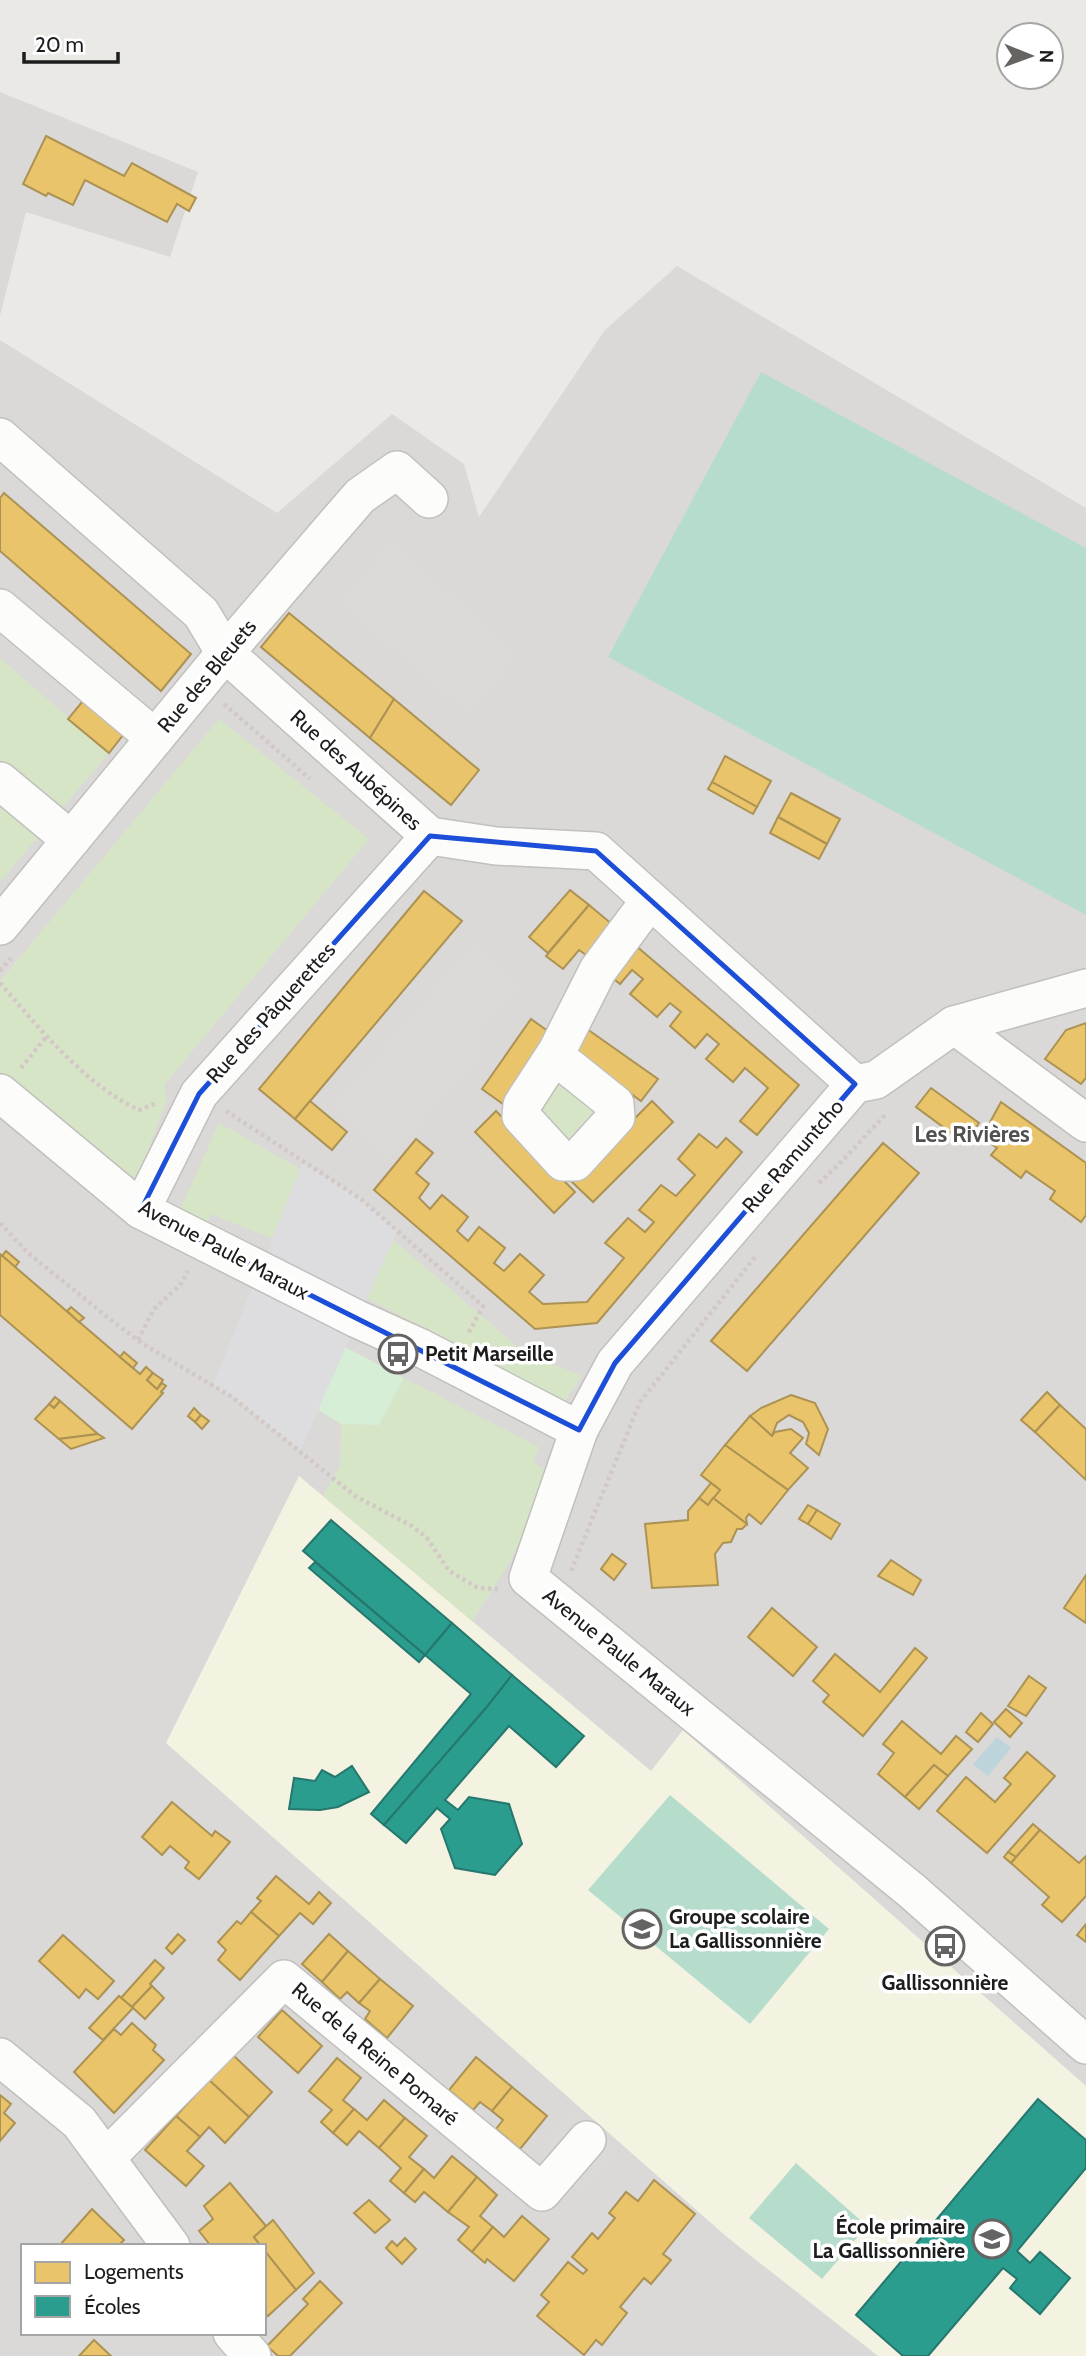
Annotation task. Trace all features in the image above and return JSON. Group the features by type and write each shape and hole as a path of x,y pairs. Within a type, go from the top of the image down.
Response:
{"street":[{"name":"Rue des Aubépines","path":"0,437 201,613 225,653 430,836 496,846 596,851 855,1084"},
{"name":"Rue des Bleuets","path":"9,938 71,840 225,653 360,496 397,470 429,499"},
{"path":"0,608 156,738"},
{"path":"0,781 71,840"},
{"name":"Rue des Pâquerettes","path":"141,1210 199,1094 430,836"},
{"path":"555,1056 598,970 650,900"},
{"name":"Rue Ramuntcho","path":"579,1430 615,1363 855,1084 876,1080 954,1025 1086,988"},
{"path":"954,1025 1086,1123"},
{"name":"Avenue Paule Maraux","path":"0,1093 141,1210 357,1319 419,1347 451,1366 579,1430 528,1578 912,1891 1086,2046"},
{"name":"Rue de la Reine Pomaré","path":"107,2157 284,1979 542,2192 587,2140"},
{"path":"0,2057 79,2122 170,2244"},
{"path":"234,2335 251,2356"}],"path":[{"path":"222,702 316,784"},
{"path":"0,971 9,938"},
{"path":"0,983 46,1037 117,1100 139,1110 177,1096 199,1094 360,1199 483,1306 451,1366"},
{"path":"812,1188 841,1162 893,1107"},
{"path":"0,1223 29,1253 138,1340 232,1397 355,1496 412,1526 427,1538 449,1571 478,1588 504,1589 528,1578"},
{"path":"562,1606 571,1570 640,1402 760,1251"},
{"path":"138,1340 154,1309 181,1284 193,1260"}],"highlighted area":[{"path":"430,836 596,851 855,1084 615,1363 579,1430 141,1210 199,1094"}],"shaded area":[{"path":"0,92 198,172 170,257 26,212 0,316"},
{"path":"677,266 1086,508 1086,2356 0,2356 0,340 277,513 392,414 464,464 479,517 605,330"},
{"path":"392,543 516,654 470,713 342,603"},
{"path":"474,944 518,988 473,1038 484,1049 389,1158 334,1108"},
{"path":"303,1162 361,1199 397,1231 300,1451 213,1385"},
{"path":"345,1347 404,1378 379,1425 341,1424 318,1410"},
{"name":"Groupe scolaire La Gallissonnière","path":"299,1476 651,1771 683,1730 1086,2086 1086,2356 878,2356 727,2237 166,1743"},
{"path":"575,2110 619,2149 581,2192 537,2153"}],"green space":[{"path":"761,372 1086,548 1086,915 608,657"},
{"path":"0,658 109,753 0,882"},
{"path":"219,719 369,839 164,1085 167,1099 137,1180 93,1170 0,1093 0,981"},
{"path":"560,1083 599,1114 572,1141 564,1140 539,1114 548,1091"},
{"path":"219,1123 300,1169 272,1238 210,1214 207,1224 181,1208"},
{"path":"393,1240 526,1354 582,1376 563,1403 367,1298"},
{"path":"404,1378 539,1447 533,1461 548,1472 526,1531 472,1621 323,1496 340,1467 341,1424 379,1425"},
{"path":"670,1795 829,1929 750,2024 588,1890"},
{"path":"796,2163 867,2226 822,2279 749,2218"}],"water":[{"path":"997,1737 1011,1748 988,1776 973,1764"}],"building: Logements":[{"path":"46,136 124,176 132,163 196,198 189,211 177,204 167,222 85,180 73,205 48,193 46,196 23,184"},
{"path":"4,493 191,654 161,691 0,551 0,498"},
{"path":"289,613 394,699 370,738 261,647"},
{"path":"87,696 127,730 109,753 68,719"},
{"path":"394,699 479,770 451,805 370,738"},
{"path":"725,756 771,781 757,807 712,782"},
{"path":"712,782 757,807 753,814 708,789"},
{"path":"791,793 840,819 827,844 778,817"},
{"path":"778,817 827,844 819,859 770,833"},
{"path":"570,890 589,905 548,953 529,937"},
{"path":"424,891 462,921 295,1119 259,1089"},
{"path":"589,905 619,930 593,960 579,950 563,969 546,956"},
{"path":"635,945 799,1085 757,1135 740,1121 768,1088 745,1068 733,1082 706,1059 719,1044 707,1034 695,1048 670,1026 681,1012 670,1003 657,1017 630,994 643,979 632,970 620,984 609,975"},
{"path":"531,1019 552,1034 503,1104 482,1089"},
{"path":"1086,1023 1086,1078 1081,1084 1045,1059 1066,1030"},
{"path":"587,1029 658,1079 641,1101 571,1050"},
{"path":"931,1088 979,1123 965,1143 916,1107"},
{"path":"310,1101 347,1132 332,1150 295,1119"},
{"path":"652,1101 673,1122 593,1202 572,1182"},
{"path":"1001,1102 1086,1163 1086,1215 1081,1222 1050,1199 1055,1191 1026,1171 1021,1178 991,1155 997,1148 982,1137"},
{"path":"496,1111 575,1192 554,1213 475,1132"},
{"path":"699,1134 717,1148 726,1138 742,1152 597,1323 535,1329 374,1190 416,1139 433,1153 416,1173 429,1184 419,1198 430,1209 442,1195 468,1217 457,1231 468,1241 479,1227 505,1248 494,1263 504,1271 520,1254 544,1275 529,1292 543,1304 587,1302 624,1258 605,1243 628,1218 645,1232 654,1222 639,1210 661,1185 676,1196 695,1175 678,1159"},
{"path":"883,1143 919,1173 747,1371 711,1341"},
{"path":"6,1251 19,1262 15,1267 2,1256"},
{"path":"0,1254 140,1374 146,1367 153,1373 147,1380 157,1389 162,1383 166,1386 132,1429 0,1315"},
{"path":"71,1307 84,1318 79,1322 67,1311"},
{"path":"124,1352 137,1363 133,1368 120,1357"},
{"path":"388,1358 403,1365 399,1371 384,1364"},
{"path":"153,1373 163,1380 157,1389 147,1380"},
{"path":"1047,1392 1060,1405 1035,1432 1021,1420"},
{"path":"791,1395 815,1403 828,1429 819,1455 806,1444 809,1433 803,1422 789,1415 777,1423 772,1436 750,1416 761,1408"},
{"path":"55,1397 60,1401 54,1408 49,1404"},
{"path":"60,1401 98,1434 59,1439 35,1419 49,1404 54,1408"},
{"path":"1060,1405 1086,1429 1086,1480 1035,1432"},
{"path":"194,1408 201,1415 195,1422 188,1416"},
{"path":"201,1415 209,1421 202,1429 195,1422"},
{"path":"750,1416 772,1436 775,1432 791,1429 803,1438 790,1453 808,1468 788,1490 725,1445"},
{"path":"98,1434 104,1438 71,1449 59,1439"},
{"path":"725,1445 788,1490 761,1524 749,1514 746,1518 747,1524 713,1498 720,1490 701,1475"},
{"path":"711,1483 720,1490 708,1505 699,1498"},
{"path":"699,1498 708,1505 713,1498 747,1524 742,1529 737,1529 731,1542 723,1543 715,1554 718,1585 652,1588 645,1524 688,1520 688,1511"},
{"path":"808,1505 817,1510 808,1524 799,1519"},
{"path":"817,1510 840,1524 831,1539 808,1524"},
{"path":"612,1554 626,1564 614,1580 601,1569"},
{"path":"891,1560 921,1580 913,1595 878,1576"},
{"path":"1086,1575 1086,1623 1064,1608"},
{"path":"772,1608 817,1647 793,1676 748,1637"},
{"path":"915,1648 927,1658 863,1736 823,1702 829,1695 813,1681 835,1654 880,1692"},
{"path":"1029,1676 1046,1688 1026,1716 1008,1706"},
{"path":"1006,1709 1022,1723 1010,1737 994,1722"},
{"path":"981,1713 993,1724 978,1742 966,1732"},
{"path":"902,1721 941,1754 956,1736 972,1749 948,1776 934,1765 905,1797 878,1774 894,1753 883,1744"},
{"path":"1027,1752 1055,1776 987,1853 937,1811 966,1777 995,1802 1011,1784 1004,1778"},
{"path":"934,1765 948,1776 919,1809 905,1797"},
{"path":"172,1802 212,1836 215,1831 230,1842 199,1879 185,1868 189,1862 170,1846 162,1855 142,1837"},
{"path":"1033,1824 1040,1830 1016,1857 1008,1852"},
{"path":"1040,1830 1079,1863 1086,1856 1086,1896 1062,1922 1042,1905 1049,1897 1011,1863"},
{"path":"1008,1852 1016,1857 1011,1863 1004,1857"},
{"path":"276,1876 309,1904 319,1892 331,1903 313,1924 300,1913 279,1936 251,1912 261,1901 257,1898"},
{"path":"251,1912 279,1936 240,1980 218,1960 226,1950 218,1942 237,1921 241,1924"},
{"path":"1086,1924 1086,1942 1077,1935"},
{"path":"178,1934 185,1940 172,1954 166,1948"},
{"path":"329,1934 348,1951 322,1982 302,1964"},
{"path":"63,1935 114,1981 98,1999 86,1989 79,1998 39,1961"},
{"path":"348,1951 380,1979 359,2003 347,1992 340,1999 322,1982"},
{"path":"155,1960 164,1968 150,1984 152,1986 132,2007 121,1998"},
{"path":"380,1979 413,2006 387,2038 365,2019 370,2011 359,2003"},
{"path":"152,1986 164,1998 145,2019 132,2007"},
{"path":"119,1996 133,2008 103,2040 89,2028"},
{"path":"282,2010 322,2046 298,2073 258,2037"},
{"path":"132,2023 156,2045 153,2050 164,2060 114,2113 74,2072 114,2029 121,2035"},
{"path":"233,2055 272,2092 249,2117 209,2080"},
{"path":"476,2057 512,2087 492,2111 480,2102 473,2110 449,2090"},
{"path":"337,2058 361,2078 343,2100 354,2109 333,2133 321,2122 332,2110 309,2091"},
{"path":"209,2080 249,2117 225,2143 209,2127 200,2137 176,2116"},
{"path":"512,2087 547,2116 520,2149 496,2129 503,2120 492,2111"},
{"path":"0,2095 11,2104 4,2113 15,2123 0,2141"},
{"path":"384,2100 405,2118 379,2148 359,2131 347,2145 333,2133 354,2109 367,2120"},
{"path":"176,2116 200,2137 187,2151 204,2166 186,2186 145,2150"},
{"path":"405,2118 427,2136 409,2157 424,2169 404,2193 390,2181 401,2168 379,2148"},
{"path":"452,2156 477,2177 448,2212 424,2192 415,2202 404,2193 424,2169 434,2178"},
{"path":"477,2177 497,2195 480,2216 493,2227 472,2252 458,2240 469,2227 448,2212"},
{"path":"654,2180 695,2214 663,2254 671,2260 651,2284 644,2278 620,2307 627,2313 602,2345 596,2340 584,2355 537,2316 549,2302 541,2295 568,2262 583,2274 587,2270 572,2257 592,2233 598,2239 615,2218 609,2213 626,2192 638,2201"},
{"path":"230,2183 266,2226 254,2237 259,2244 209,2244 199,2231 213,2219 204,2206"},
{"path":"369,2200 390,2220 375,2233 354,2213"},
{"path":"92,2209 124,2240 120,2244 61,2244"},
{"path":"522,2216 549,2239 514,2281 487,2259 485,2263 472,2252 493,2227 504,2237"},
{"path":"273,2220 314,2273 296,2290 266,2252 266,2244 259,2244 254,2237"},
{"path":"405,2238 416,2249 402,2264 386,2248 392,2241 397,2246"},
{"path":"266,2252 296,2290 268,2316 266,2314"},
{"path":"320,2281 342,2303 290,2356 278,2356 267,2346 308,2304 303,2299"},
{"path":"94,2340 111,2356 79,2356"}],"building: Écoles":[{"path":"331,1520 452,1623 425,1655 303,1551"},
{"path":"315,1562 425,1655 419,1662 309,1568"},
{"path":"452,1623 512,1675 384,1825 371,1814 471,1694 425,1655"},
{"path":"512,1675 584,1736 556,1767 509,1726 445,1800 458,1810 469,1797 509,1804 522,1844 495,1875 455,1868 441,1829 450,1819 437,1808 406,1843 384,1825"},
{"path":"352,1766 369,1792 338,1807 320,1810 289,1809 294,1778 315,1781 322,1770 335,1777"},
{"path":"1038,2099 1086,2140 1086,2168 1017,2251 1030,2263 1040,2252 1070,2278 1040,2314 1010,2288 1017,2279 1003,2268 928,2356 903,2356 856,2315"}],"place":[{"name":"Petit Marseille","path":"398,1354"},
{"name":"Groupe scolaire La Gallissonnière","path":"642,1929"},
{"name":"Gallissonnière","path":"945,1946"},
{"name":"École primaire La Gallissonnière","path":"992,2239"}],"district":[{"name":"Les Rivières","path":"972,1134"}]}
